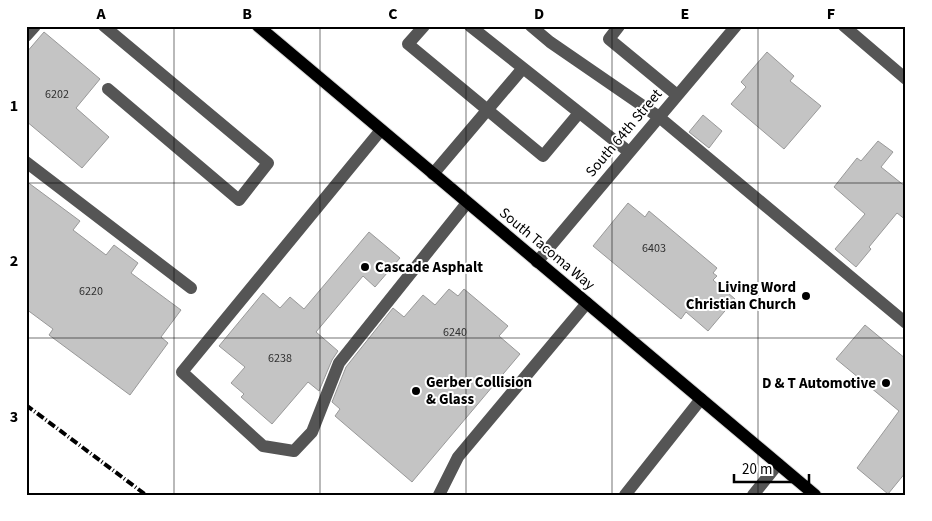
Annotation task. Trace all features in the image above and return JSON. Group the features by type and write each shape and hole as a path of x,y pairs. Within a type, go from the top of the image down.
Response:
{"main road":[{"name":"South Tacoma Way","path":"258,26 815,495"}],"street":[{"path":"26,36 35,26"},
{"path":"104,26 268,163 239,200 108,89"},
{"path":"424,26 408,44 543,156 579,113"},
{"path":"470,26 629,152"},
{"path":"531,26 550,42 659,117 906,323"},
{"path":"619,26 609,38 677,95"},
{"name":"South 64th Street","path":"536,262 736,26"},
{"path":"844,26 906,79"},
{"path":"434,174 523,68"},
{"path":"381,130 182,372 263,446 294,451 312,432 340,363 467,203"},
{"path":"26,162 191,288"},
{"path":"439,495 458,457 587,303"},
{"path":"625,495 701,399"},
{"path":"753,495 778,464"}],"building":[{"path":"44,32 100,79 76,108 109,137 82,168 26,121 26,53"},
{"path":"767,52 794,76 790,81 821,106 784,149 731,104 746,87 741,82"},
{"path":"703,115 722,131 709,148 689,132"},
{"path":"878,141 893,152 881,167 906,187 906,220 897,213 869,247 871,249 856,267 835,249 865,214 834,187 857,158 861,161"},
{"path":"26,181 80,221 73,230 106,255 114,245 138,263 131,273 181,310 161,337 168,343 130,395 49,335 53,329 26,309"},
{"path":"628,203 645,217 649,211 717,268 713,273 717,276 713,280 735,299 708,331 686,312 681,319 593,246"},
{"path":"369,232 400,258 375,287 363,276 316,332 338,351 332,360 319,391 308,382 272,424 241,397 244,394 231,383 245,367 219,346 263,293 280,308 290,297 304,309"},
{"name":"Gerber Collision & Glass","path":"449,289 458,296 464,289 508,326 499,336 520,354 412,482 335,416 340,409 332,402 346,367 393,308 404,317 423,295 435,305"},
{"path":"865,325 906,359 906,472 888,494 857,468 899,411 836,359"}],"railway":[{"path":"26,405 146,495"}],"place":[{"name":"Cascade Asphalt","path":"365,267"},
{"name":"Living Word Christian Church","path":"806,296"},
{"name":"D & T Automotive","path":"886,383"},
{"name":"Gerber Collision & Glass","path":"416,391"}]}
